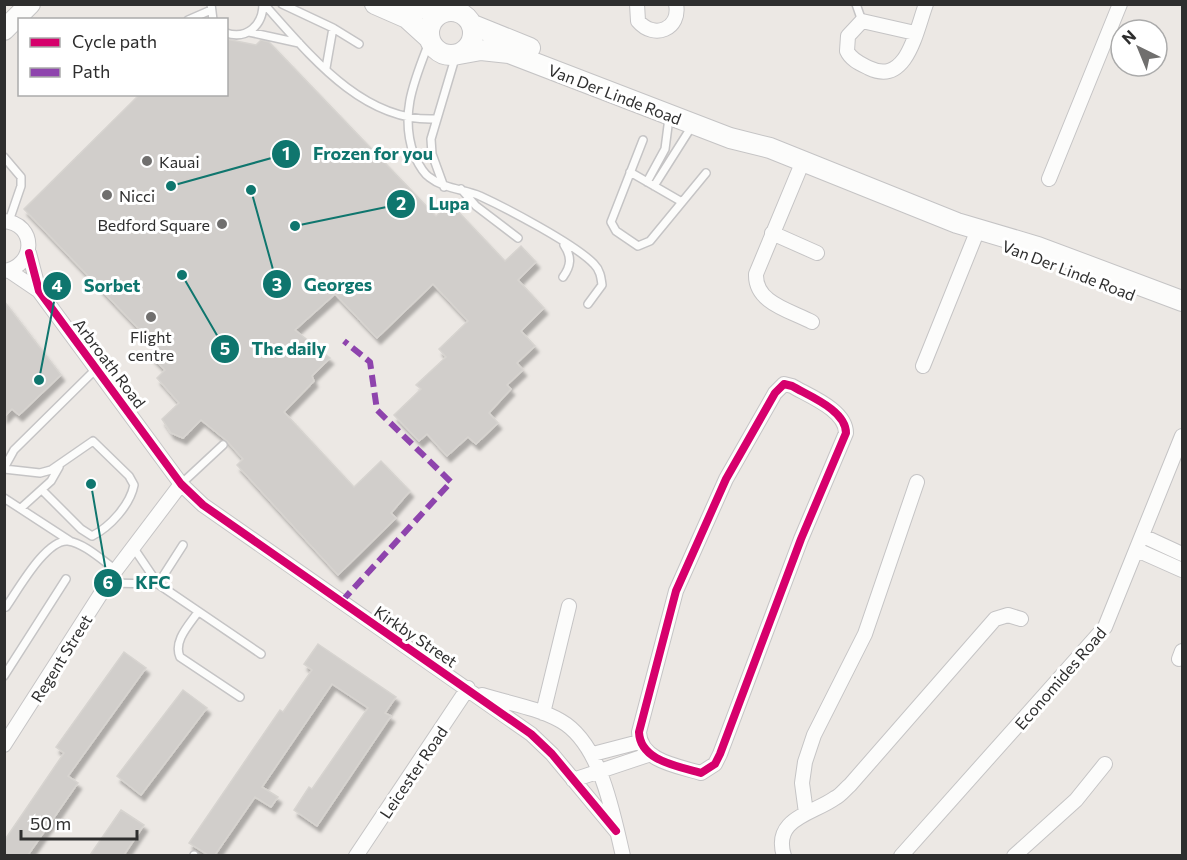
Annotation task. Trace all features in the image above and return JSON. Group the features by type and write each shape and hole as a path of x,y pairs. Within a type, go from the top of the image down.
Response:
{"main road":[{"path":"4,30 30,4"},
{"path":"375,4 407,18 430,39 438,51 457,54 473,39 473,25 459,12 440,13 409,4"},
{"path":"430,39 430,24 440,13"},
{"name":"Van Der Linde Road","path":"473,25 735,127 770,148"},
{"name":"Van Der Linde Road","path":"457,54 481,50 509,53 730,138 770,148 1182,315"},
{"name":"Van Der Linde Road","path":"977,231 1090,266 1182,301"}],"street":[{"path":"637,4 638,21 655,32 662,31 673,24 677,11 676,4"},
{"path":"915,33 862,21 848,36 847,51 859,63 875,70 894,71 900,66 915,33 926,4"},
{"path":"1049,179 1120,4"},
{"path":"803,161 756,274 755,285 760,296 812,322"},
{"name":"Arbroath Road","path":"6,220 24,230 28,237 29,253 39,291"},
{"path":"923,366 977,231"},
{"path":"772,233 817,253"},
{"path":"6,271 21,265 29,253"},
{"name":"Arbroath Road","path":"6,271 39,291 181,484"},
{"path":"573,780 648,755 701,773 715,764 801,538 843,444 846,424 840,416 792,386 784,384 769,402 726,479 676,591 639,732 639,742 648,755"},
{"name":"Economides Road","path":"901,855 1094,642 1105,627 1182,436"},
{"path":"806,813 802,783 805,762 814,735 865,634 917,482"},
{"name":"Regent Street","path":"4,746 116,570 181,484"},
{"name":"Kirkby Street","path":"181,484 202,504 531,734 616,831"},
{"path":"1143,536 1182,554"},
{"path":"1137,550 1182,570"},
{"path":"531,734 540,712 569,606"},
{"path":"784,855 782,838 785,828 806,813 835,799 850,785 995,619 1008,615 1021,619"},
{"name":"Kirkby Street","path":"472,691 540,712 570,727 592,754 599,770 623,855"},
{"name":"Leicester Road","path":"356,855 472,691"},
{"path":"592,754 639,742"},
{"path":"1014,855 1076,800 1105,764"}],"lane":[{"path":"228,33 241,35 249,32 261,20 264,4"},
{"path":"264,4 299,43 360,98 380,109 407,119 435,119"},
{"path":"282,4 333,28 359,44"},
{"path":"856,4 862,21"},
{"path":"192,18 211,7"},
{"path":"326,68 333,28"},
{"path":"249,32 299,43"},
{"path":"430,39 410,89 407,119 408,134 418,165 428,177 444,187 460,189 480,196 561,241 590,260 599,270 602,285 588,304"},
{"path":"444,187 432,154 431,139 435,119 457,54"},
{"path":"647,182 665,149 670,115"},
{"path":"654,186 693,124"},
{"path":"643,140 610,222 616,231 638,246 651,241 706,173"},
{"path":"4,157 21,177 21,186 6,220"},
{"path":"630,172 682,202"},
{"path":"460,189 476,206 519,238"},
{"path":"561,241 570,256 570,264 563,277"},
{"path":"60,465 40,473 4,469 14,450 97,368"},
{"path":"21,508 42,490 60,465 88,443 96,442 133,480 132,493 107,526 92,536 81,529 42,490"},
{"path":"181,484 223,444"},
{"path":"4,498 116,570"},
{"path":"6,607 51,546 70,541"},
{"path":"158,584 183,545"},
{"path":"133,548 158,584 261,654"},
{"path":"4,676 66,579"},
{"path":"108,583 158,584"},
{"path":"198,612 179,640 177,649 180,657 240,697"}],"building":[{"name":"Bedford Square","path":"228,39 256,45 261,40 269,42 436,216 450,203 505,261 521,246 536,262 518,280 544,308 521,331 535,346 517,363 523,370 507,385 511,389 489,413 498,423 476,444 468,437 447,456 427,434 419,441 394,415 421,389 416,385 446,357 439,349 468,321 433,284 377,338 335,294 295,330 330,358 312,376 314,381 284,412 354,487 381,461 410,491 391,513 396,518 338,575 237,465 243,459 227,441 201,420 183,438 171,433 162,419 179,403 157,378 165,370 151,356 159,350 24,209 138,96 228,96"},
{"path":"4,301 61,375 19,415 12,409 4,417"},
{"path":"318,644 396,697 385,713 391,716 317,826 294,810 309,787 312,789 368,708 332,684 262,787 278,797 271,807 255,797 215,855 208,855 189,843 280,710 283,712 312,670 304,664"},
{"path":"124,652 146,668 68,776 78,783 28,855 4,855 4,841 64,753 56,747"},
{"path":"183,690 207,708 141,795 117,776"},
{"path":"121,810 144,825 124,855 90,855"}],"marked path":[{"path":"342,601 451,482 377,410 370,362 344,341"}],"cycle path":[{"path":"29,253 39,291 181,484 203,505 531,734 552,754 616,831"},
{"path":"784,384 808,394 833,411 840,417 846,433 801,539 720,754 715,764 701,773 672,765 653,756 641,742 639,732 676,591 726,479 775,393 784,384"}],"place":[{"name":"Kauai","path":"147,161"},
{"name":"Frozen for you","path":"171,186"},
{"name":"Georges","path":"251,190"},
{"name":"Nicci","path":"107,195"},
{"name":"Bedford Square","path":"222,224"},
{"name":"Lupa","path":"295,226"},
{"name":"The daily","path":"182,275"},
{"name":"Flight centre","path":"151,317"},
{"name":"Sorbet","path":"39,380"},
{"name":"KFC","path":"91,484"}]}
